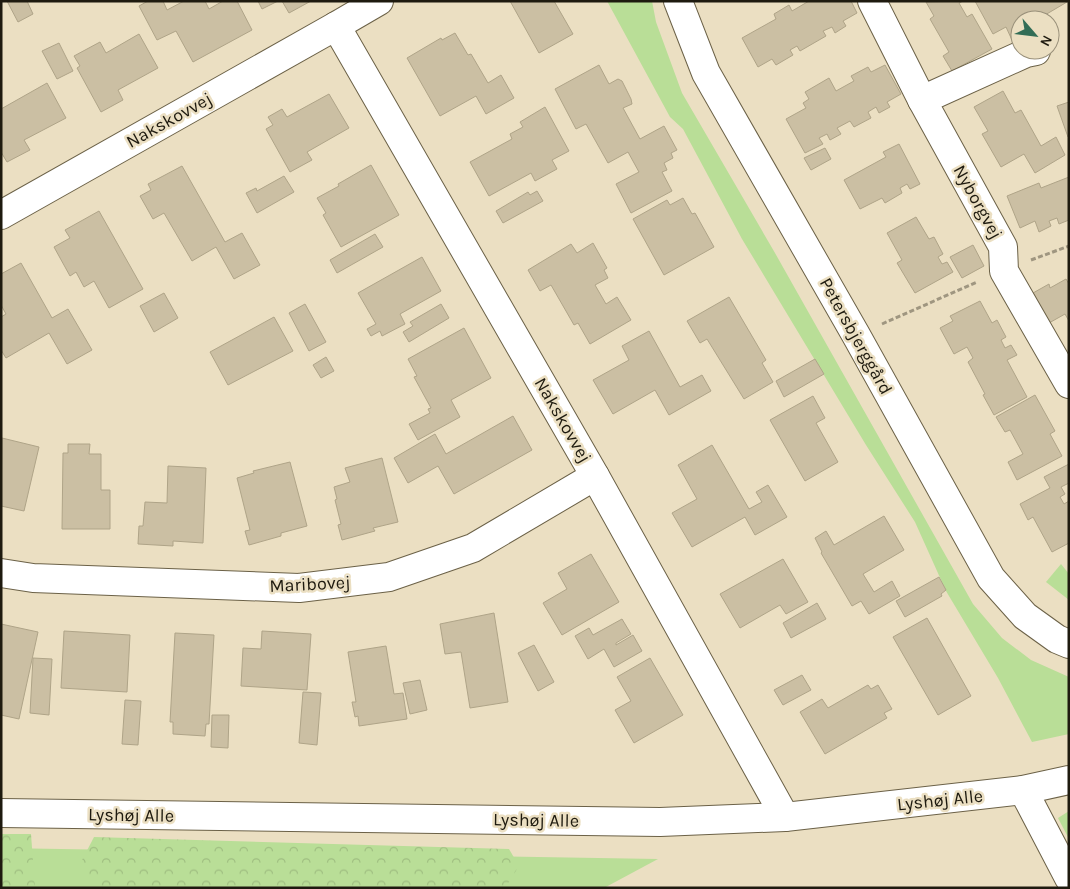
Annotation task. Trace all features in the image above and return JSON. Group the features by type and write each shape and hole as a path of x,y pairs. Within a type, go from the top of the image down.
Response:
{"street":[{"name":"Nakskovvej","path":"1,215 379,1"},
{"name":"Petersbjerggård","path":"678,1 706,73 856,335 991,578 1026,616 1058,639 1069,644"},
{"name":"Nyborgvej","path":"872,1 922,100 1003,247 1004,271 1069,384"},
{"name":"Nakskovvej","path":"336,26 594,476 785,817"},
{"path":"922,100 1011,60"},
{"name":"Maribovej","path":"1,573 33,578 299,588 390,577 473,548 594,476"},
{"name":"Lyshøj Alle","path":"1,813 660,822 785,817 1023,790 1069,780"},
{"path":"1023,790 1069,878"}],"path":[{"path":"856,335 1004,271 1069,246"}],"green space":[{"path":"607,1 652,1 656,22 682,93 775,253 973,604 1002,638 1031,660 1069,677 1069,734 1032,742 998,678 946,591 915,522 866,445 742,239 683,129 670,117"},
{"path":"1061,564 1069,574 1069,600 1046,582"},
{"path":"1069,811 1069,839 1058,818"},
{"path":"1,834 31,834 35,888 1,888"},
{"path":"94,837 509,849 519,866 505,888 94,888 80,864"},
{"path":"1,848 658,859 604,888 1,888"}],"building":[{"path":"7,1 27,1 33,14 18,22"},
{"path":"148,1 163,1 167,10 184,1 205,1 209,9 223,1 237,1 252,30 193,62 176,31 157,40 139,6"},
{"path":"258,1 278,1 262,9"},
{"path":"282,1 311,1 289,13"},
{"path":"510,1 554,1 573,34 539,53"},
{"path":"809,1 851,1 857,13 843,21 846,26 835,33 832,27 823,31 826,36 800,51 797,46 790,50 793,55 776,65 772,59 758,67 742,38 776,19 774,14 789,5 792,11"},
{"path":"963,1 959,3 967,17 972,14 992,49 952,71 943,56 949,52 930,19 934,16 926,2"},
{"path":"975,1 1067,1 1053,10 1010,10 1010,36 1006,27 993,34"},
{"path":"455,33 468,55 471,54 488,83 501,75 514,98 486,114 476,96 440,116 407,58 441,38 442,40"},
{"path":"139,34 158,68 118,90 123,100 101,112 77,68 80,66 74,56 100,42 106,53"},
{"path":"59,43 73,71 57,79 42,51"},
{"path":"599,65 609,84 618,79 622,81 632,104 623,108 640,139 664,126 677,150 671,153 673,158 664,163 667,170 662,172 672,191 631,213 616,184 639,172 628,152 608,163 586,124 576,129 555,89"},
{"path":"885,65 901,94 887,102 890,107 879,113 876,107 868,112 871,118 854,127 850,121 837,128 841,134 830,140 827,134 819,138 823,144 805,153 786,119 806,108 803,103 809,99 805,92 829,78 836,91 854,81 851,76 868,67 871,72"},
{"path":"47,83 66,118 24,140 30,150 7,162 1,152 1,109"},
{"path":"1003,91 1015,113 1021,110 1041,146 1056,137 1065,155 1035,173 1024,154 1001,167 982,134 988,131 974,107"},
{"path":"329,94 349,128 307,152 312,160 290,172 266,129 273,125 268,117 282,109 287,117"},
{"path":"1069,102 1069,137 1068,137 1057,106"},
{"path":"545,107 569,151 552,160 557,169 535,181 531,173 489,196 470,162 512,139 510,134 523,127 520,122"},
{"path":"899,144 920,184 910,189 907,184 900,188 902,193 885,203 882,198 860,209 844,180 886,157 883,152"},
{"path":"825,148 831,159 811,170 804,158"},
{"path":"371,165 399,215 341,247 323,215 326,213 317,198"},
{"path":"182,166 225,242 242,233 260,265 234,279 216,247 192,261 164,213 153,219 140,196 151,190 148,184"},
{"path":"284,176 294,192 257,213 246,193 256,188 257,191"},
{"path":"1069,177 1069,220 1059,224 1057,218 1049,221 1051,226 1039,232 1035,221 1020,228 1007,196 1039,183 1041,188"},
{"path":"537,191 543,201 503,223 496,211 528,192 530,195"},
{"path":"683,198 692,214 695,213 714,247 664,275 633,219 667,200 670,205"},
{"path":"99,211 143,289 109,308 94,281 84,287 76,272 70,276 54,247 70,238 65,230"},
{"path":"916,217 929,239 934,237 943,254 938,257 942,264 947,262 953,272 915,293 897,263 902,260 887,233"},
{"path":"375,234 383,247 337,273 330,260"},
{"path":"593,243 607,268 604,270 608,278 595,285 606,304 617,297 631,320 590,344 578,323 574,325 551,285 540,291 528,270 571,244 577,253"},
{"path":"973,245 984,266 962,278 950,257"},
{"path":"422,257 441,291 400,314 405,324 382,336 380,331 371,336 367,329 376,324 358,293"},
{"path":"21,263 52,318 68,309 92,350 67,364 49,333 6,358 1,350 1,317 6,314 1,305 1,274"},
{"path":"1066,279 1069,284 1069,321 1065,314 1049,323 1033,293 1049,284 1050,288"},
{"path":"164,293 178,318 154,332 140,306"},
{"path":"729,297 766,360 762,363 773,382 744,399 707,339 700,343 687,321"},
{"path":"980,301 992,323 997,320 1006,337 1001,340 1005,348 1011,345 1017,355 1007,360 1027,397 994,415 968,362 973,358 967,347 954,354 940,328 953,321 950,316"},
{"path":"305,304 326,342 309,351 289,313"},
{"path":"441,304 449,318 409,342 403,332 413,326 410,322"},
{"path":"274,317 293,351 228,385 210,352"},
{"path":"464,328 491,378 451,400 460,417 418,440 409,424 430,413 428,409 431,408 414,377 417,376 408,359"},
{"path":"649,331 680,387 702,375 711,391 669,415 655,390 613,414 593,380 629,360 622,346"},
{"path":"326,357 334,371 321,378 313,365"},
{"path":"815,359 824,374 784,397 776,381"},
{"path":"1035,395 1055,431 1050,434 1062,456 1017,480 1008,462 1023,454 1010,430 1005,432 996,417"},
{"path":"813,396 825,418 816,423 838,462 805,481 770,420"},
{"path":"513,416 532,450 454,494 438,466 408,483 394,458 435,434 446,454"},
{"path":"2,438 39,447 24,511 1,506"},
{"path":"68,444 90,444 89,454 101,454 101,490 110,490 110,529 62,529 63,453 68,453"},
{"path":"712,445 749,509 762,502 756,492 768,485 787,517 755,535 745,517 692,547 672,513 697,499 678,465"},
{"path":"382,458 398,522 373,528 375,531 342,540 338,525 341,524 334,487 350,482 345,468"},
{"path":"290,462 307,526 249,545 245,531 250,530 237,478 254,473 253,471"},
{"path":"1069,464 1069,483 1061,487 1065,494 1060,497 1064,504 1069,501 1069,543 1052,552 1033,517 1028,520 1020,504 1050,488 1044,477"},
{"path":"168,466 206,468 203,543 173,541 173,546 138,544 139,526 143,526 145,502 167,503"},
{"path":"884,516 904,550 863,574 874,592 892,581 900,596 869,614 861,601 852,606 821,553 815,538 826,531 834,545"},
{"path":"591,554 619,602 562,635 543,603 567,589 558,573"},
{"path":"783,559 808,602 786,614 780,605 740,628 720,594"},
{"path":"939,577 946,590 941,594 942,596 905,617 896,601"},
{"path":"817,603 826,619 791,638 783,623"},
{"path":"494,613 508,702 470,708 461,652 445,654 440,624"},
{"path":"927,618 971,696 938,715 893,637"},
{"path":"622,619 631,634 616,643 616,645 633,635 642,651 614,667 604,649 588,659 575,636 589,628 593,635"},
{"path":"1,624 38,632 19,719 1,715"},
{"path":"64,631 130,635 127,692 61,688"},
{"path":"262,631 311,634 307,690 241,686 243,648 261,649"},
{"path":"175,633 214,635 209,724 206,724 205,736 173,734 173,722 170,722"},
{"path":"534,645 554,682 538,691 518,653"},
{"path":"386,646 394,694 403,693 407,719 359,726 358,716 355,717 352,702 356,702 348,652"},
{"path":"33,658 52,659 49,715 30,713"},
{"path":"650,658 683,715 634,743 615,710 631,701 617,677"},
{"path":"802,675 811,690 783,705 774,690"},
{"path":"420,680 427,710 410,714 403,683"},
{"path":"868,685 871,689 878,685 892,709 884,713 887,718 825,754 800,712 822,699 828,708"},
{"path":"303,692 321,693 317,745 299,743"},
{"path":"125,700 141,701 138,745 122,744"},
{"path":"212,715 229,715 228,748 211,747"}]}
